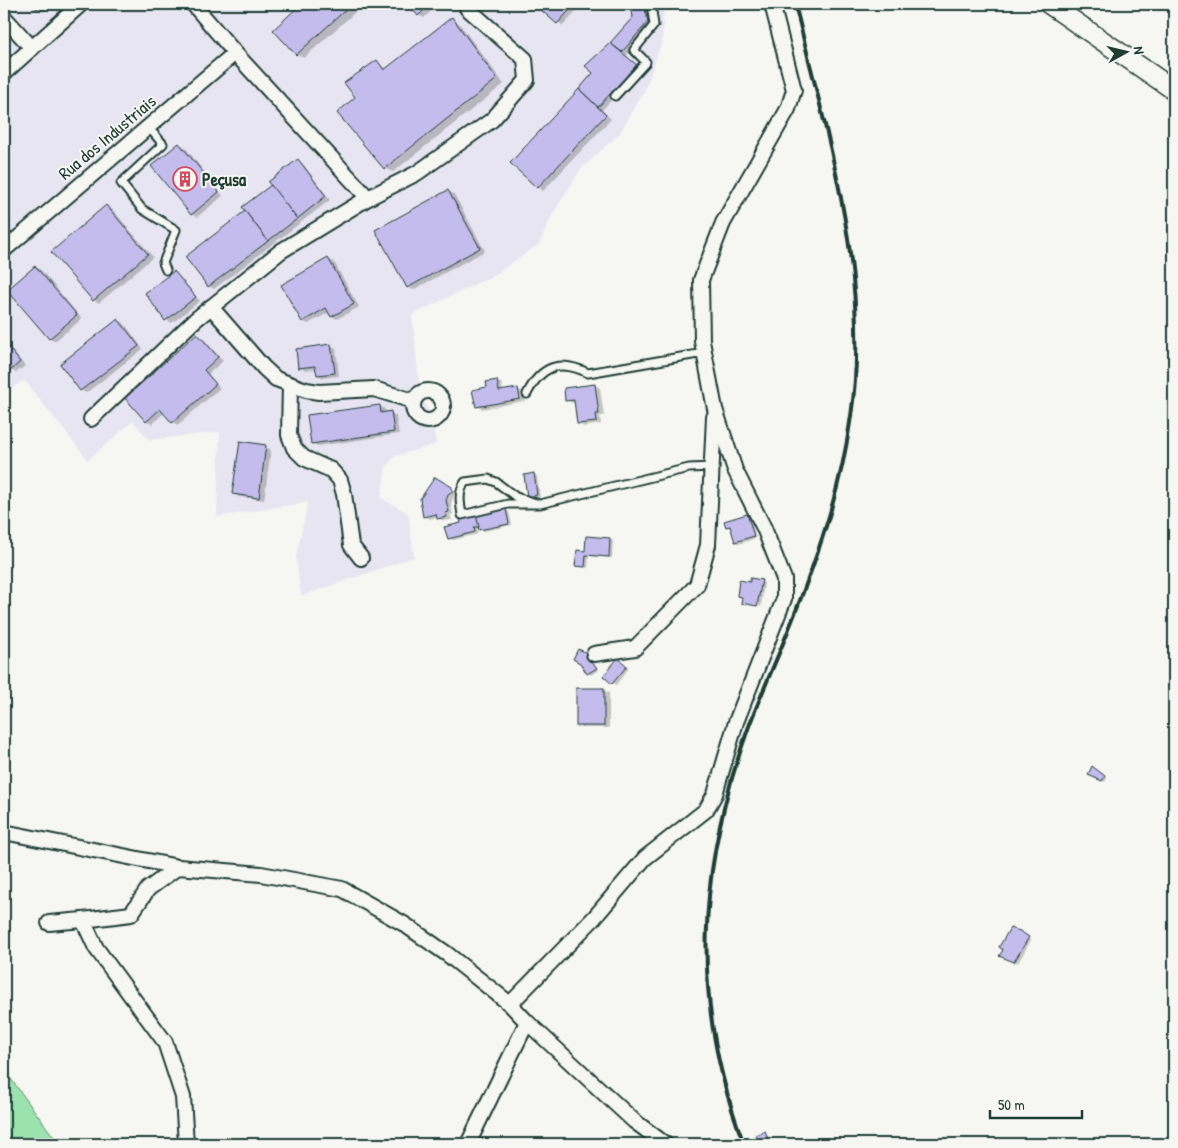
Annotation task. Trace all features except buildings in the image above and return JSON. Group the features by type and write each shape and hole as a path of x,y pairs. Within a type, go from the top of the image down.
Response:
{"main road":[{"path":"1048,4 1170,88"}],"street":[{"path":"4,73 81,4"},
{"path":"193,4 235,53 368,198"},
{"path":"91,419 188,327 280,251 368,198 417,173 492,120 527,80 525,58 467,8 467,4"},
{"path":"510,1004 594,918 645,858 706,810 715,794 736,722 784,599 784,579 764,528 735,470 715,409 702,341 700,280 723,223 788,109 794,90 772,4"},
{"path":"4,17 32,48"},
{"name":"Rua dos Industriais","path":"4,250 235,53"},
{"path":"211,307 264,368 276,379 290,385 319,392 374,389 414,401"},
{"path":"290,385 289,435 294,448 304,458 331,470 340,480 344,494 351,545 361,558"},
{"path":"594,654 635,648 697,585 708,545 715,409"},
{"path":"4,832 178,867 261,874 342,890 404,924 447,954 510,1004 634,1121 665,1144"},
{"path":"49,923 131,914 148,890 178,867"},
{"path":"83,920 96,948 165,1042 183,1097 186,1144"},
{"path":"468,1144 527,1022"}],"lane":[{"path":"615,96 646,62 634,50 654,26 651,4"},
{"path":"148,127 163,144 121,182 142,209 176,230 163,262 166,270"},
{"path":"527,394 533,380 552,366 573,367 588,373 704,353"},
{"path":"540,504 516,498 505,488 488,479 465,482 461,488 462,515 508,504 540,504 689,468 712,468"}],"shaded area":[{"path":"4,4 664,4 662,42 645,89 620,133 581,169 552,215 539,244 496,274 412,315 420,392 432,420 436,444 396,456 386,466 381,498 408,513 414,557 301,596 296,557 308,502 217,517 220,432 149,440 133,421 88,460 24,380 4,394"}],"green space":[{"path":"4,1066 8,1075 59,1144 4,1144"}],"railway":[{"path":"744,1144 727,1091 715,1040 708,988 707,936 710,885 718,834 731,782 748,729 808,578 834,499 847,444 856,364 856,312 843,208 795,4"}],"place":[{"name":"Peçusa","path":"185,179"}]}
